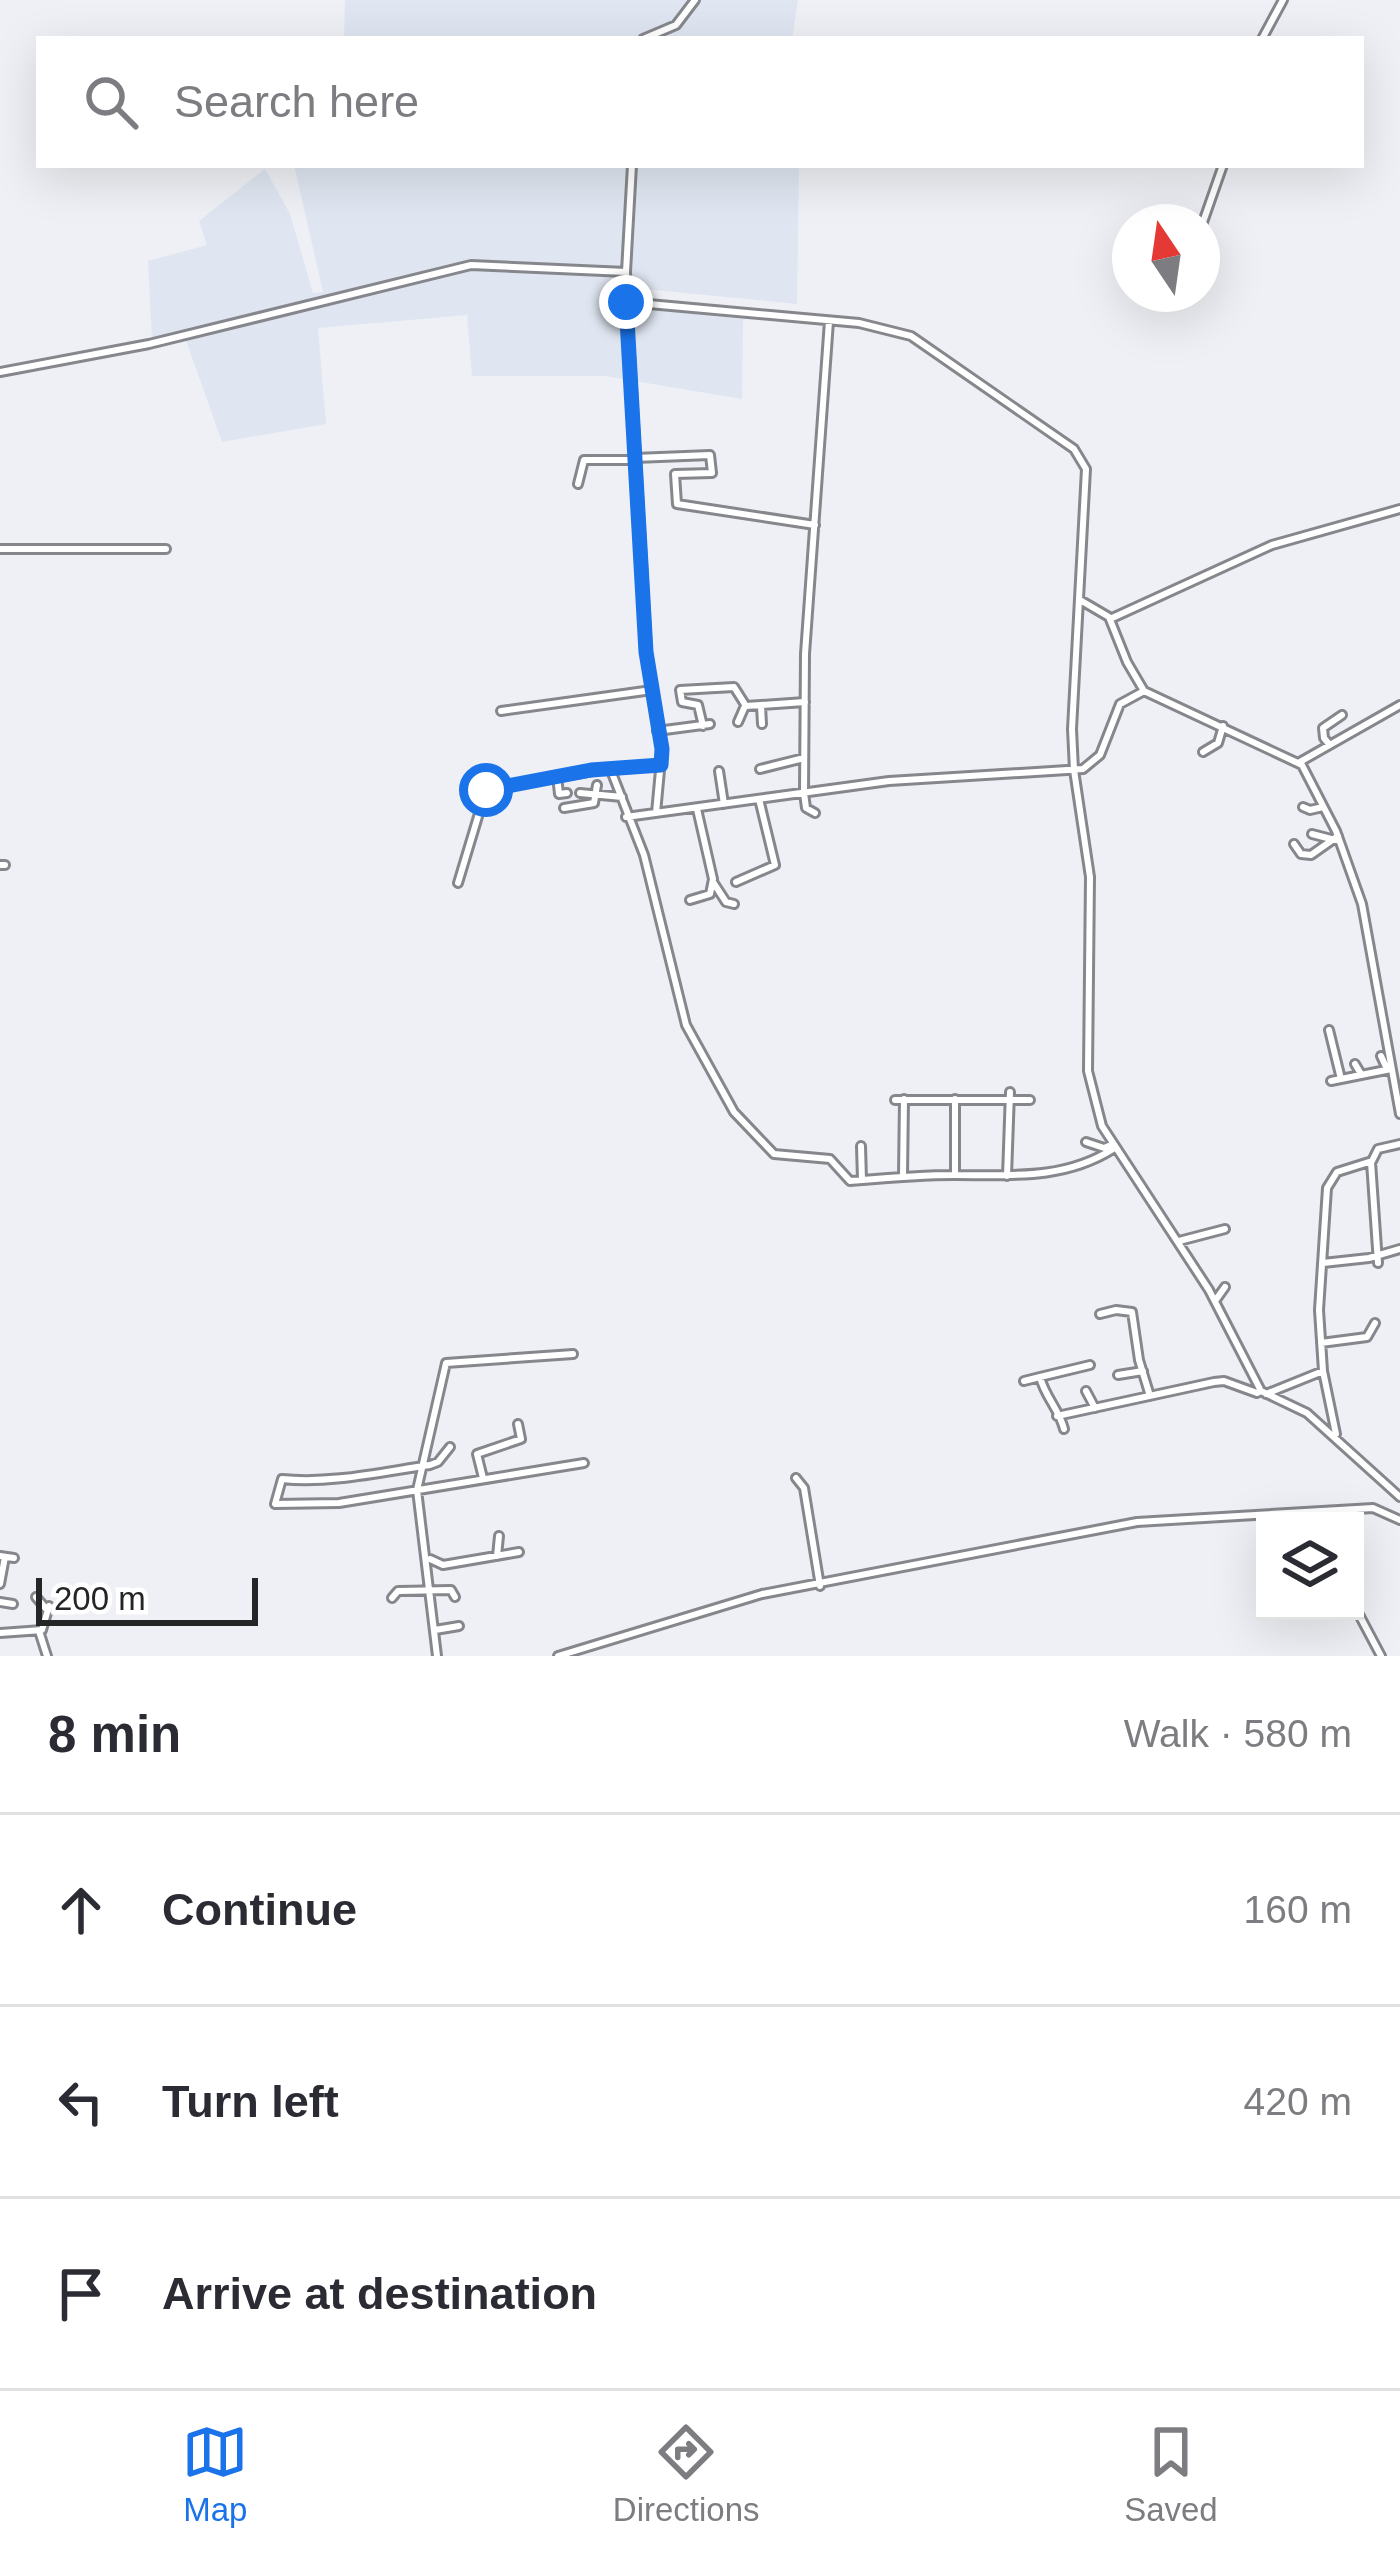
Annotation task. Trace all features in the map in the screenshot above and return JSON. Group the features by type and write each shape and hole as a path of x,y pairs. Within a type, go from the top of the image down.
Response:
{"street":[{"path":"650,36 676,25 695,0"},
{"path":"1264,36 1283,0"},
{"path":"632,168 626,302 661,765 656,813"},
{"path":"1209,204 1221,168"},
{"path":"0,371 149,344 471,265 626,272"},
{"path":"626,302 859,323 911,336 1074,449 1086,469 1074,770 1090,877 1090,1089 1112,1147 1179,1241 1263,1392"},
{"path":"814,813 806,808 804,793 805,702 830,321"},
{"path":"578,484 584,460 705,454 711,458 712,473 675,474"},
{"path":"673,456 677,504 815,525"},
{"path":"1110,619 1272,545 1400,509"},
{"path":"0,548 166,549"},
{"path":"1078,600 1110,619 1144,691 1298,763 1322,807 1362,904 1400,1114"},
{"path":"657,730 707,725 698,705 682,702 680,690 734,687 745,706"},
{"path":"501,710 652,690"},
{"path":"627,817 889,781 1083,769 1100,755 1120,704 1144,691"},
{"path":"745,706 805,702"},
{"path":"1298,763 1400,705"},
{"path":"738,722 745,706"},
{"path":"761,706 763,724"},
{"path":"1329,744 1323,728 1342,715"},
{"path":"1202,752 1219,743 1223,726"},
{"path":"622,756 623,766"},
{"path":"760,769 804,758"},
{"path":"458,883 486,790 623,766 661,765"},
{"path":"610,770 648,868 686,1025 734,1112 774,1154 827,1158 845,1179 862,1180 1036,1176 1092,1161 1112,1147"},
{"path":"719,771 724,804"},
{"path":"557,776 560,794 567,793"},
{"path":"564,808 590,806 597,785"},
{"path":"580,793 622,797"},
{"path":"736,882 775,865 759,799"},
{"path":"1303,807 1322,807"},
{"path":"698,808 713,882 726,902 734,904"},
{"path":"1312,834 1336,838"},
{"path":"1294,844 1301,854 1311,856 1336,838"},
{"path":"691,899 710,894 713,882"},
{"path":"1329,1030 1341,1079"},
{"path":"1381,1056 1389,1069"},
{"path":"1354,1064 1361,1075"},
{"path":"1330,1081 1389,1069"},
{"path":"1006,1176 1009,1096"},
{"path":"903,1176 900,1099 1009,1096 1030,1100"},
{"path":"955,1099 955,1175"},
{"path":"1086,1142 1112,1147"},
{"path":"1378,1259 1371,1162 1378,1149 1400,1144"},
{"path":"860,1146 862,1180"},
{"path":"1337,1438 1323,1371 1319,1310 1327,1188 1333,1175 1371,1162"},
{"path":"1179,1241 1225,1229"},
{"path":"1323,1263 1378,1259 1400,1249"},
{"path":"1215,1301 1226,1287"},
{"path":"1100,1314 1132,1312 1150,1396"},
{"path":"1322,1343 1367,1337 1375,1323"},
{"path":"437,1656 417,1490 446,1364 574,1354"},
{"path":"1024,1381 1090,1365"},
{"path":"1118,1375 1143,1371"},
{"path":"1263,1392 1323,1371"},
{"path":"1040,1377 1064,1429"},
{"path":"1059,1415 1225,1381 1307,1413 1400,1497"},
{"path":"1086,1391 1095,1408"},
{"path":"484,1478 477,1454 521,1439 518,1424"},
{"path":"450,1447 438,1462 421,1466 362,1476 282,1479 275,1504 339,1503 584,1463"},
{"path":"796,1478 804,1487 820,1586"},
{"path":"558,1656 762,1594 1137,1522 1373,1508 1400,1520"},
{"path":"497,1556 499,1536"},
{"path":"427,1556 443,1565 519,1552"},
{"path":"0,1584 6,1557"},
{"path":"392,1598 398,1591 431,1590 451,1590 455,1597"},
{"path":"36,1598 48,1608 39,1631 47,1656"},
{"path":"0,1602 13,1604"},
{"path":"1362,1620 1381,1656"},
{"path":"435,1630 459,1626"},
{"path":"0,1633 39,1631"}],"shaded area":[{"path":"345,0 798,0 792,36 344,36"},
{"path":"295,168 799,168 797,304 635,288 635,308 743,319 742,399 605,376 472,376 467,315 318,328 326,424 222,442 183,332 152,339 148,261 207,245 199,221 265,169 290,214 313,293 323,292"}],"route":[{"path":"486,790 591,770 661,765 646,652 626,302"}]}
